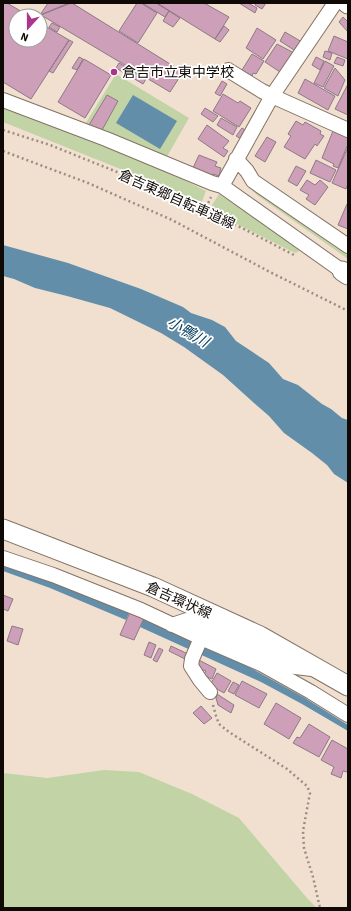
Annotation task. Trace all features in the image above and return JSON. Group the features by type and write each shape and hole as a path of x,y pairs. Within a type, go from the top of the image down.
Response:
{"main road":[{"name":"倉吉環状線","path":"3,529 152,587 260,636 323,670 348,686"}],"street":[{"path":"217,189 272,96 335,3"},
{"path":"228,70 262,92 348,130"},
{"path":"3,100 106,139 212,183 217,189 345,273"},
{"path":"236,159 247,171 253,181 348,246"},
{"path":"3,558 52,575 141,610 261,664 348,715"},
{"path":"172,625 187,620 295,666 323,670"},
{"path":"201,638 192,659 191,666 210,692"}],"path":[{"name":"倉吉東郷自転車道線","path":"3,130 50,145 142,182 204,212 240,227 298,257"},
{"path":"3,151 88,183 172,220 348,311"},
{"path":"204,212 217,189"},
{"path":"210,692 219,724 287,769 307,786 310,793 303,830 304,848 313,877 320,908"}],"green space":[{"path":"116,74 189,118 165,160 84,126"},
{"path":"3,104 158,167 206,191 200,207 171,191 128,172 3,122"},
{"path":"243,177 348,250 348,259 257,195 247,186"},
{"path":"219,194 249,212 299,251 296,253 291,251 209,210"},
{"path":"104,770 139,772 192,794 239,818 317,908 3,908 3,773 47,778"}],"water":[{"path":"133,95 177,121 160,149 116,123"},
{"name":"小鴨川","path":"3,245 68,263 141,289 183,307 191,313 212,320 225,327 236,341 269,363 283,379 298,385 342,418 348,420 348,483 334,474 327,465 284,433 269,416 223,375 184,347 161,333 110,308 35,288 3,276"},
{"path":"3,563 129,613 126,620 50,588 3,571"},
{"path":"143,619 242,663 305,698 348,725 348,731 261,682 140,627"}],"building":[{"path":"3,3 7,3 15,8 8,8 8,48 48,48 48,28 69,40 31,99 3,82"},
{"path":"48,3 69,3 48,12 48,8 45,8"},
{"path":"72,3 183,72 170,92 48,19 48,12"},
{"path":"137,3 141,3 157,13 138,43 119,31"},
{"path":"142,3 156,3 169,11 165,17"},
{"path":"157,3 204,3 229,17 215,39"},
{"path":"239,3 248,3 257,8 255,13"},
{"path":"256,3 266,3 262,9 255,5"},
{"path":"169,11 180,18 173,27 163,21"},
{"path":"343,17 348,22 348,32 339,22"},
{"path":"52,23 60,27 57,32 49,27"},
{"path":"224,26 229,30 220,42 215,39"},
{"path":"257,28 276,40 263,59 246,48"},
{"path":"285,32 302,42 297,52 280,41"},
{"path":"334,36 348,42 348,59 328,51"},
{"path":"69,40 73,42 53,73 49,71"},
{"path":"277,44 296,54 283,74 265,62"},
{"path":"325,51 332,53 330,60 323,57"},
{"path":"252,54 264,61 256,74 253,73 252,76 242,70"},
{"path":"79,57 83,59 77,70 72,68"},
{"path":"316,57 324,61 320,70 312,65"},
{"path":"337,57 345,60 343,66 334,63"},
{"path":"84,59 111,75 85,118 58,102"},
{"path":"325,61 334,66 323,87 314,83"},
{"path":"119,63 146,79 143,84 116,68"},
{"path":"335,68 345,80 338,96 324,88"},
{"path":"305,79 335,96 328,110 298,93"},
{"path":"222,81 227,84 220,96 215,93"},
{"path":"348,84 348,115 335,109"},
{"path":"223,94 238,103 240,101 251,108 239,127 213,111"},
{"path":"107,95 118,101 101,132 89,125"},
{"path":"205,108 218,116 213,122 201,114"},
{"path":"221,118 237,127 233,135 217,125"},
{"path":"296,121 303,125 305,122 321,131 320,134 324,136 317,146 315,144 305,159 284,147 291,136 288,134"},
{"path":"207,125 229,141 223,148 228,151 224,157 198,139"},
{"path":"242,128 248,132 243,140 236,136"},
{"path":"333,131 348,138 348,144 338,168 333,166 334,164 322,158"},
{"path":"267,137 276,142 265,162 255,156"},
{"path":"348,147 348,184 346,189 332,183"},
{"path":"199,155 217,162 215,166 221,168 219,176 213,174 211,178 192,170"},
{"path":"316,160 336,170 330,182 310,173"},
{"path":"296,166 306,171 297,186 288,181"},
{"path":"307,180 315,185 320,180 328,187 315,205 306,199 309,195 300,190"},
{"path":"348,204 348,229 338,225"},
{"path":"3,595 13,599 8,611 3,609"},
{"path":"130,612 144,618 134,640 120,635"},
{"path":"12,626 23,629 18,645 7,641"},
{"path":"149,642 156,645 151,658 144,655"},
{"path":"171,646 188,654 185,659 169,651"},
{"path":"159,648 163,650 157,662 153,660"},
{"path":"199,660 216,669 212,679 203,675 206,671 196,667"},
{"path":"217,673 231,681 224,693 210,685"},
{"path":"242,681 267,694 259,708 235,695"},
{"path":"233,682 239,685 234,694 228,691"},
{"path":"217,694 234,705 231,713 218,705 216,698"},
{"path":"276,703 301,718 289,739 264,724"},
{"path":"201,706 212,718 204,724 193,713"},
{"path":"309,724 330,737 319,757 293,743 297,737 300,738"},
{"path":"332,740 348,749 348,770 347,772 343,771 341,778 331,774 334,767 321,760"}],"place":[{"name":"倉吉市立東中学校","path":"114,72"}]}
